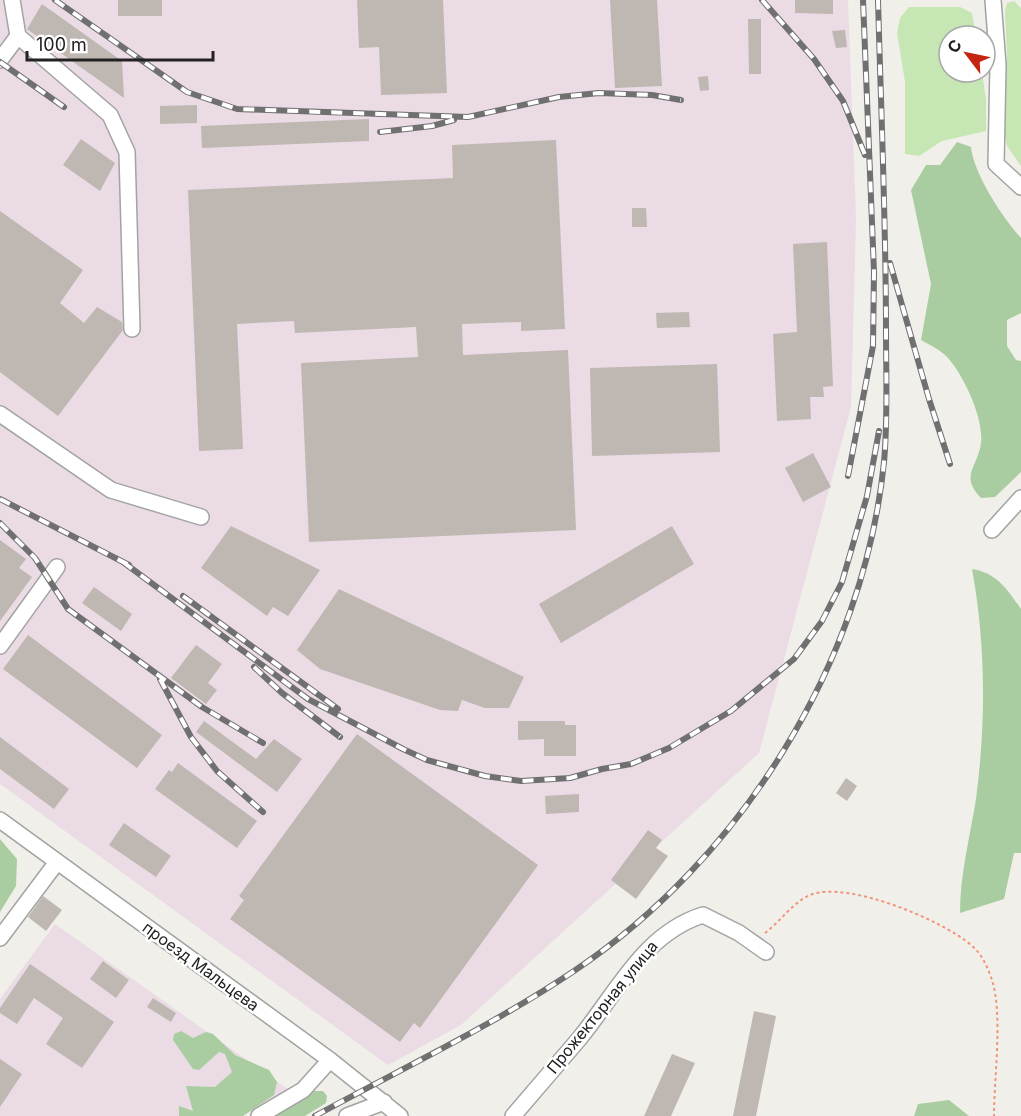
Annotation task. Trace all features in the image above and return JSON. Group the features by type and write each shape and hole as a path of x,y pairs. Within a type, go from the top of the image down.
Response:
{"street":[{"path":"12,0 18,36 110,115 127,152 132,329"},
{"path":"993,0 998,65 996,164 1021,187"},
{"path":"0,60 18,36"},
{"path":"0,414 111,490 201,517"},
{"path":"992,530 1021,498"},
{"path":"0,646 57,567"},
{"name":"проезд Мальцева","path":"0,820 330,1060 400,1116"},
{"path":"0,938 57,862"},
{"name":"Прожекторная улица","path":"513,1116 579,1038 637,959 659,936 685,920 703,915 759,947"},
{"path":"259,1116 303,1090 330,1060"},
{"path":"347,1116 384,1102"}],"path":[{"path":"759,947 808,896 826,891 884,901 971,944 983,957 993,981 997,1007 994,1116"}],"shaded area":[{"path":"0,0 848,0 856,218 851,407 759,753 461,1025 388,1065 0,784"},
{"path":"55,924 289,1090 241,1116 0,1116 0,999"}],"green space":[{"path":"1014,1 1021,8 1021,166 1007,146 1004,131 1007,56 1005,11 1007,3"},
{"path":"909,7 960,7 972,13 974,24 937,24 937,84 984,84 986,131 942,141 919,156 905,154 905,82 897,33 900,18"},
{"path":"957,142 971,147 977,170 990,195 1021,238 1021,313 1007,320 1007,346 1016,360 1021,361 1021,472 995,497 981,498 971,483 972,471 981,443 979,422 972,398 948,358 921,340 931,284 911,190 926,165 940,165"},
{"path":"972,569 995,578 1021,609 1021,853 1014,853 1004,899 960,913 963,870 976,799 982,742 982,655"},
{"path":"0,839 17,859 16,886 0,912"},
{"path":"181,1031 193,1038 206,1032 213,1034 235,1055 269,1070 277,1082 274,1095 243,1116 179,1116 179,1106 193,1111 186,1086 215,1087 232,1072 225,1054 219,1052 199,1070 193,1069 173,1040 174,1034"},
{"path":"309,1091 323,1091 327,1096 326,1103 305,1116 268,1116"},
{"path":"949,1100 969,1116 914,1116 918,1104"}],"building":[{"path":"118,0 162,0 162,16 118,16"},
{"path":"357,0 443,0 447,93 381,95 379,47 359,48"},
{"path":"610,0 657,0 662,86 615,88"},
{"path":"795,0 833,0 833,14 795,13"},
{"path":"42,4 122,61 124,98 27,29"},
{"path":"748,19 761,19 761,74 749,74"},
{"path":"845,30 847,47 836,48 832,31"},
{"path":"708,76 709,90 700,91 698,77"},
{"path":"197,105 197,123 160,124 160,106"},
{"path":"369,119 369,141 202,148 201,126"},
{"path":"81,139 115,163 100,191 63,165"},
{"path":"556,140 565,329 521,331 521,322 462,324 463,355 568,350 576,530 309,542 301,363 418,357 416,327 295,333 294,321 237,324 243,449 199,451 188,190 453,178 452,145"},
{"path":"632,208 646,208 647,227 632,227"},
{"path":"0,211 83,270 60,303 84,323 97,307 122,322 123,330 58,416 0,372"},
{"path":"827,242 833,386 823,387 824,397 810,397 811,419 777,421 773,334 797,332 793,244"},
{"path":"689,312 690,327 657,328 656,313"},
{"path":"717,364 720,452 592,456 590,368"},
{"path":"813,453 831,487 803,502 785,468"},
{"path":"231,526 320,570 288,616 273,607 267,616 201,568"},
{"path":"672,526 694,564 561,643 539,604"},
{"path":"0,540 26,559 19,568 32,577 0,621"},
{"path":"94,587 132,614 121,631 82,603"},
{"path":"339,589 524,677 509,708 485,708 462,700 458,711 440,710 320,669 297,650"},
{"path":"28,635 162,735 137,768 3,669"},
{"path":"196,645 222,664 208,683 217,690 206,704 171,678"},
{"path":"204,721 256,759 274,739 302,759 277,792 196,732"},
{"path":"518,721 565,721 565,725 576,725 576,756 544,756 544,739 518,740"},
{"path":"357,734 538,865 420,1028 414,1023 400,1042 230,919 244,900 239,896"},
{"path":"0,737 69,789 54,809 0,769"},
{"path":"178,763 257,821 237,848 155,789 169,770 172,772"},
{"path":"846,778 857,786 847,801 836,793"},
{"path":"579,794 579,812 546,814 545,796"},
{"path":"124,823 171,856 156,877 109,845"},
{"path":"648,830 662,840 656,848 668,856 636,899 611,880"},
{"path":"43,896 62,910 46,931 28,917"},
{"path":"103,961 129,980 116,998 90,979"},
{"path":"30,964 114,1022 82,1068 46,1044 63,1018 34,998 17,1024 0,1013 0,1008"},
{"path":"153,998 176,1013 171,1022 147,1007"},
{"path":"754,1011 776,1016 756,1116 733,1116"},
{"path":"672,1054 695,1063 671,1116 644,1116"},
{"path":"0,1059 22,1074 0,1107"}],"railway":[{"path":"55,0 187,92 237,109 468,117 559,97 599,93 652,95 681,100"},
{"path":"762,0 814,59 843,101 865,155"},
{"path":"848,476 873,346 874,272 863,0"},
{"path":"315,1116 543,991 634,926 690,873 740,814 784,750 821,682 850,611 872,537 884,462 886,290 878,0"},
{"path":"0,62 64,107"},
{"path":"380,132 432,126 454,120"},
{"path":"890,263 950,464"},
{"path":"123,562 308,699 403,749 427,760 485,776 521,781 570,778 631,764 669,748 731,711 794,659 822,621 842,582 867,496 879,431"},
{"path":"0,499 129,565"},
{"path":"0,523 35,558 68,609 202,707 263,743"},
{"path":"183,596 338,709"},
{"path":"254,667 282,693 340,737"},
{"path":"160,679 191,737 217,771 263,812"}]}
